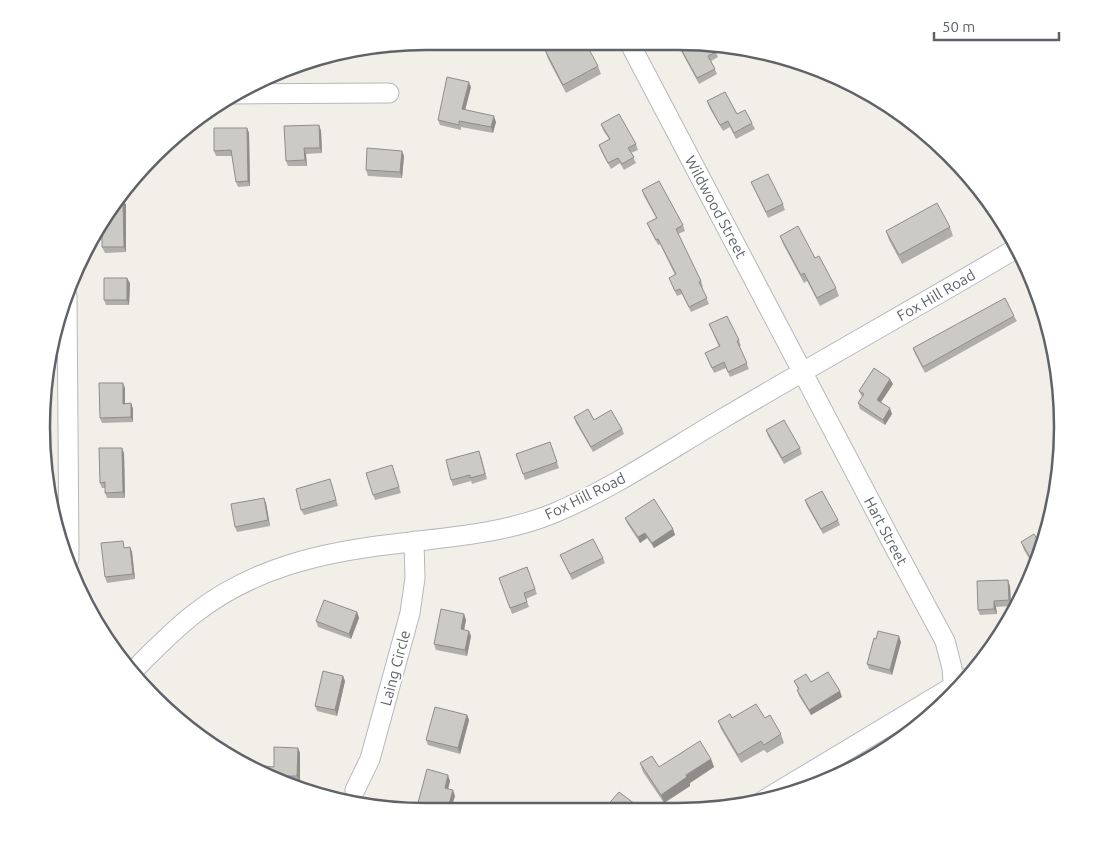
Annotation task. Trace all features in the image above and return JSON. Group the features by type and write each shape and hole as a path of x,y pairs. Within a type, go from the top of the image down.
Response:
{"street":[{"name":"Wildwood Street","path":"633,50 803,372"},
{"path":"250,94 389,93"},
{"name":"Fox Hill Road","path":"137,667 194,614 233,588 266,572 315,556 360,548 480,533 510,527 552,514 608,487 1011,252"},
{"path":"67,315 69,544"},
{"name":"Hart Street","path":"803,372 942,633 956,680"},
{"name":"Laing Circle","path":"355,790 371,757 408,621 415,578 414,542"},
{"path":"787,787 941,696"}],"building":[{"path":"545,50 589,50 598,66 563,85"},
{"path":"682,50 716,52 708,56 715,69 697,78"},
{"path":"447,77 469,82 462,109 494,116 491,127 459,121 459,125 438,120"},
{"path":"725,92 737,114 745,110 752,123 734,133 728,121 720,125 707,101"},
{"path":"619,114 636,144 628,148 634,157 622,164 618,158 608,163 599,145 610,139 601,124"},
{"path":"319,125 320,148 304,148 305,160 286,161 284,126"},
{"path":"214,128 247,128 248,181 236,182 231,150 214,151"},
{"path":"367,148 402,151 400,172 366,170"},
{"path":"768,174 783,204 766,212 751,182"},
{"path":"659,181 683,225 676,229 707,298 689,307 680,289 675,291 669,278 676,274 658,239 656,240 647,223 657,218 642,190"},
{"path":"937,203 950,227 899,255 886,231"},
{"path":"123,204 124,247 102,247 102,235"},
{"path":"798,226 815,258 819,256 836,288 817,298 804,273 801,275 780,236"},
{"path":"104,278 127,278 127,300 104,300"},
{"path":"1005,298 1014,316 923,367 913,348"},
{"path":"727,316 739,340 737,341 747,363 728,372 724,362 712,368 705,353 720,346 709,324"},
{"path":"874,368 890,379 877,400 890,408 883,420 858,403 864,394 859,391"},
{"path":"99,383 123,383 123,404 131,403 131,417 100,418"},
{"path":"588,409 594,420 611,410 622,429 591,447 574,417"},
{"path":"784,420 800,448 782,458 766,430"},
{"path":"550,442 557,462 523,474 516,454"},
{"path":"99,448 122,448 123,492 105,493 105,482 100,483"},
{"path":"479,451 485,474 470,478 470,475 451,480 446,460"},
{"path":"392,465 399,487 373,495 366,473"},
{"path":"330,479 336,500 301,510 296,489"},
{"path":"822,491 838,520 821,529 805,500"},
{"path":"264,498 268,520 235,527 231,504"},
{"path":"654,499 673,529 652,543 645,533 638,537 625,518"},
{"path":"1034,534 1037,539 1030,557 1021,542"},
{"path":"593,539 603,558 570,574 560,555"},
{"path":"123,541 124,548 130,547 133,574 105,577 101,543"},
{"path":"527,567 535,589 524,593 527,602 510,608 499,578"},
{"path":"1008,580 1009,600 994,601 994,609 978,610 977,581"},
{"path":"324,600 357,612 349,634 316,621"},
{"path":"441,609 464,614 461,629 469,631 465,650 434,644"},
{"path":"878,631 899,636 890,670 867,664 874,638 876,639"},
{"path":"323,671 343,676 335,710 315,706"},
{"path":"828,672 840,691 809,710 794,681 806,674 811,682"},
{"path":"756,704 765,718 770,715 781,734 764,745 761,741 738,755 718,721 730,714 732,718"},
{"path":"435,707 467,715 458,748 426,740"},
{"path":"700,741 711,759 686,775 687,777 661,795 640,763 652,756 659,767"},
{"path":"274,747 298,748 297,776 287,776 265,766 274,767"},
{"path":"427,769 448,775 445,788 453,790 449,803 418,803"},
{"path":"619,792 634,803 609,803"}]}
